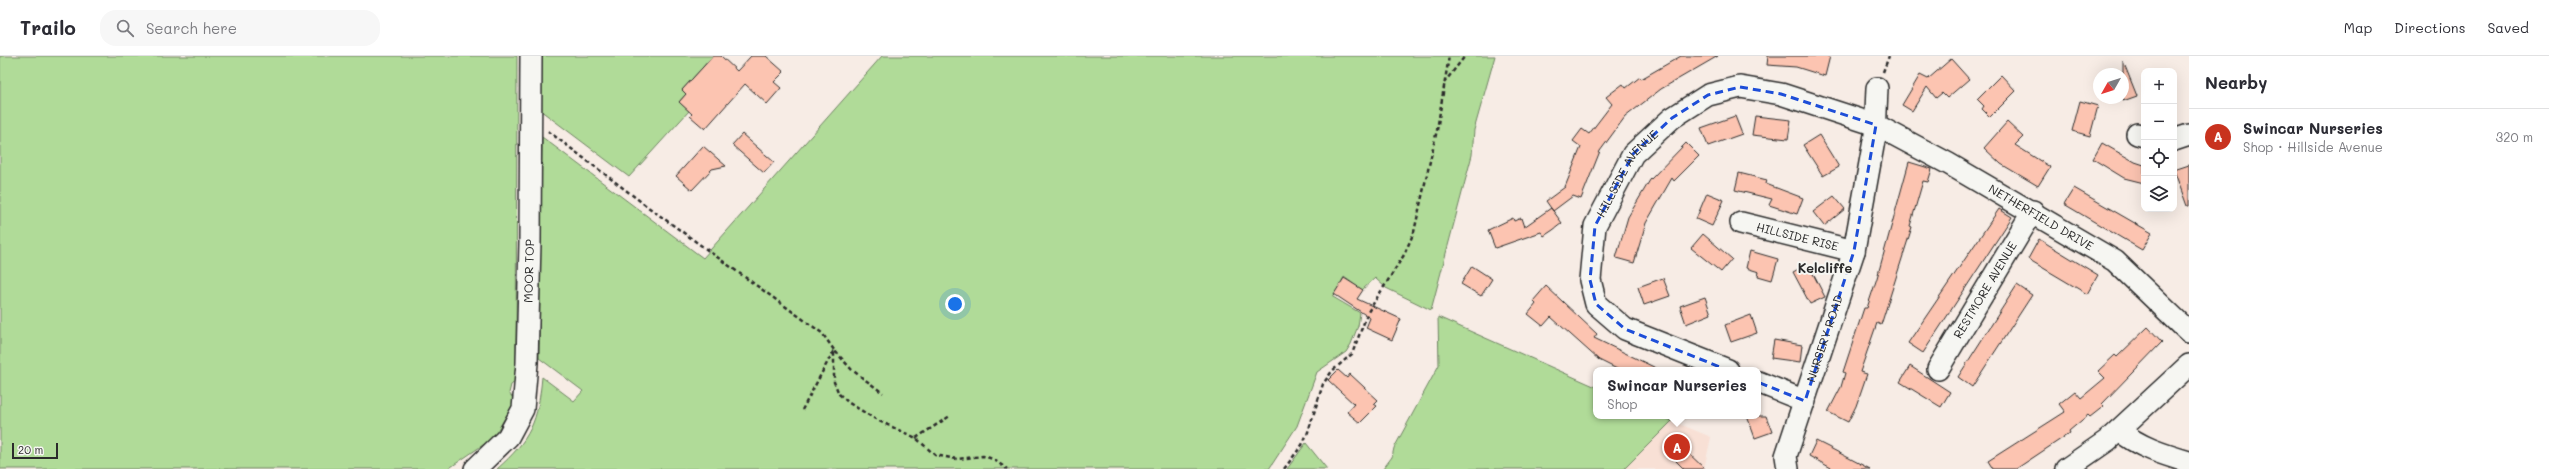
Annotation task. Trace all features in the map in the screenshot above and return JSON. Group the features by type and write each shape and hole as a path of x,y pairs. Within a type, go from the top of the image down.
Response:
{"street":[{"name":"MOOR TOP","path":"475,469 508,437 523,409 527,363 530,242 529,116 531,56"},
{"name":"HILLSIDE AVENUE","path":"1720,367 1625,329 1596,304 1590,280 1596,226 1633,154 1672,118 1708,95 1740,87 1781,94 1876,125"},
{"name":"NURSERY ROAD","path":"1788,469 1786,456 1854,251 1876,125 1877,88"},
{"name":"NETHERFIELD DRIVE","path":"1876,125 2032,211 2115,261 2189,332"},
{"path":"2177,139 2189,135"},
{"name":"RESTMORE AVENUE","path":"1938,369 2032,211"},
{"name":"HILLSIDE RISE","path":"1741,223 1854,251"},
{"path":"2066,469 2119,430 2189,365"},
{"path":"1761,383 1805,401"},
{"path":"2119,430 2148,448 2189,462"}],"path":[{"path":"1284,469 1302,445 1308,432 1323,384 1332,371 1352,354 1368,312 1404,255 1414,232 1437,130 1449,56"},
{"path":"1444,84 1465,56"},
{"path":"529,116 655,212 822,333 834,350 852,370 883,393"},
{"path":"802,410 834,350"},
{"path":"834,350 834,382 839,394 849,403 877,420 916,438 935,454 946,459 984,456 1007,469"},
{"path":"916,438 950,416"}],"highlighted area":[{"path":"1740,87 1781,94 1876,125 1854,251 1805,401 1625,329 1596,304 1590,280 1595,226 1633,154 1672,118 1708,95"}],"shaded area":[{"path":"1672,421 1711,437 1704,469 1624,469"}],"green space":[{"path":"0,56 517,56 516,381 511,385 509,393 515,401 493,438 448,469 0,469"},
{"path":"541,56 713,56 682,90 686,94 679,102 689,111 629,177 540,110"},
{"path":"882,56 1495,56 1474,130 1472,155 1431,310 1386,288 1375,278 1362,290 1344,277 1333,297 1360,313 1358,326 1351,344 1346,352 1317,372 1297,426 1269,469 497,469 518,448 531,428 538,406 542,377 574,401 583,391 539,358 542,137 703,258"},
{"path":"1438,317 1593,386 1593,419 1668,419 1672,421 1624,469 1383,469 1392,457 1394,448 1439,365"},
{"path":"1306,443 1327,469 1287,469"}],"building":[{"path":"713,56 721,56 737,71 751,56 766,56 784,72 774,82 781,88 767,104 745,84 705,129 690,116 692,114 679,102 686,94 682,90"},
{"path":"1681,56 1718,56 1661,89 1625,117 1600,151 1581,199 1573,196 1553,211 1546,201 1565,187 1581,147 1573,141 1582,129 1589,134 1612,104 1606,97 1623,84 1626,88 1640,77 1641,79"},
{"path":"1768,56 1830,56 1825,76 1796,67 1767,65"},
{"path":"1951,59 1969,79 1947,98 1942,93 1936,98 1927,87 1912,111 1902,105 1920,75 1928,79"},
{"path":"2001,75 2016,91 1990,117 1982,109 1984,106 1977,99"},
{"path":"2129,76 2137,96 2129,99"},
{"path":"2080,101 2098,106 2090,136 2072,131"},
{"path":"1735,116 1742,134 1708,146 1701,128"},
{"path":"1755,116 1791,120 1788,139 1752,135"},
{"path":"2007,122 2023,137 2015,145 2050,167 2038,186 2001,164 1984,148"},
{"path":"742,134 774,162 764,173 732,145"},
{"path":"1819,135 1839,167 1823,176 1803,145"},
{"path":"1686,143 1699,156 1674,181 1672,178 1646,223 1634,263 1616,258 1628,217 1650,180"},
{"path":"2102,143 2141,164 2141,182 2124,178 2093,159"},
{"path":"703,146 726,166 712,169 692,190 676,176"},
{"path":"1909,162 1932,169 1928,182 1923,181 1910,226 1912,227 1881,325 1877,323 1860,372 1867,374 1856,406 1848,422 1828,412 1841,387 1845,373 1843,372 1864,308 1867,308 1877,278"},
{"path":"2189,165 2189,206 2187,206 2177,178 2177,169"},
{"path":"1739,173 1767,180 1766,184 1803,198 1797,214 1769,205 1772,199 1735,190"},
{"path":"2074,188 2152,233 2142,250 2064,204"},
{"path":"1707,193 1724,200 1712,226 1696,219"},
{"path":"1834,196 1845,209 1824,226 1813,212"},
{"path":"1551,208 1562,223 1553,230 1544,236 1541,232 1495,248 1488,230 1513,218 1514,221 1521,218 1524,227"},
{"path":"1999,209 2012,217 1923,353 1908,343"},
{"path":"1703,234 1732,259 1721,272 1691,248"},
{"path":"2039,239 2098,275 2087,294 2028,259"},
{"path":"1750,251 1778,259 1772,280 1758,276 1759,272 1746,268"},
{"path":"1808,264 1825,297 1810,304 1793,272"},
{"path":"1472,266 1492,279 1481,296 1461,284"},
{"path":"1344,278 1363,290 1357,299 1401,319 1392,340 1366,328 1370,318 1334,294"},
{"path":"1663,278 1670,296 1644,305 1638,287"},
{"path":"2017,285 2032,295 1972,387 1958,377"},
{"path":"1546,286 1597,334 1594,338 1654,367 1613,367 1599,360 1551,317 1543,326 1528,314 1536,304 1533,301"},
{"path":"1705,297 1711,314 1686,324 1680,306"},
{"path":"1751,315 1757,333 1731,342 1725,325"},
{"path":"2148,327 2162,342 2102,404 2104,406 2090,417 2088,415 2069,431 2070,433 2016,469 1993,469 1988,461 2065,412 2059,404 2075,391 2081,398 2105,378 2098,371 2115,355 2117,357"},
{"path":"1774,340 1802,345 1800,362 1771,358"},
{"path":"1910,366 1950,392 1941,407 1900,382"},
{"path":"1338,370 1347,378 1350,374 1378,400 1374,404 1377,406 1360,423 1347,412 1354,404 1328,380"},
{"path":"1761,416 1766,416 1772,432 1755,438 1748,419 1761,419"},
{"path":"1816,441 1870,469 1833,469 1809,456"},
{"path":"1686,451 1705,469 1684,469 1676,461"}],"place":[{"name":"Swincar Nurseries","path":"1677,447"}],"district":[{"name":"Kelcliffe","path":"1825,268"}]}
